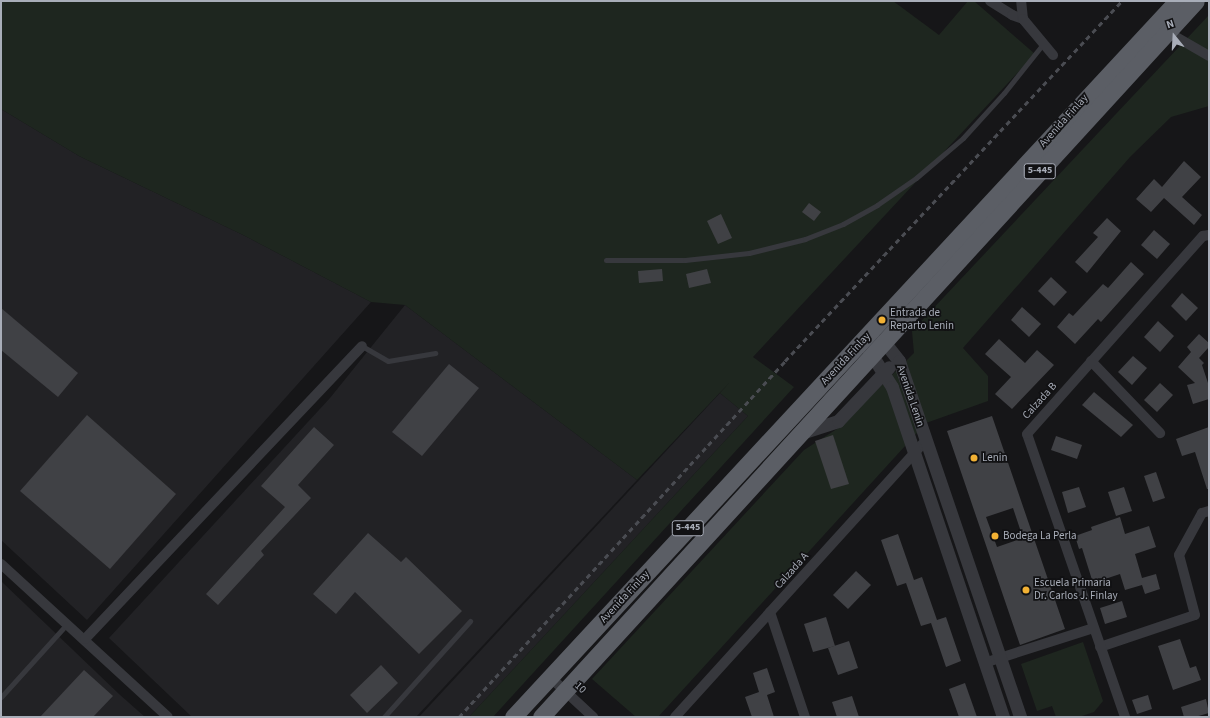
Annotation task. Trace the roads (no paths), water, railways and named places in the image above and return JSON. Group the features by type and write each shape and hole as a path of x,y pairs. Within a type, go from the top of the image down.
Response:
{"highway":[{"name":"Avenida Finlay","path":"541,717 872,357 1162,28 1177,1"},
{"name":"Avenida Finlay","path":"513,717 864,340 1162,28 1196,1"}],"street":[{"path":"990,1 1023,19 1054,55"},
{"path":"1021,1 1023,19"},
{"path":"1162,28 1209,56"},
{"name":"Calzada B","path":"1125,717 1027,434 1203,236 1209,235"},
{"path":"864,340 885,342"},
{"name":"Avenida Lenin","path":"864,340 872,357 884,372 892,387 913,454 1003,717"},
{"name":"Avenida Lenin","path":"885,342 896,358 926,440 1020,717"},
{"path":"85,639 362,346"},
{"path":"802,433 838,422 896,358"},
{"path":"1092,361 1160,433"},
{"name":"Calzada A","path":"675,717 926,440"},
{"path":"1100,647 1195,615 1179,555 1202,513 1209,510"},
{"path":"1,564 68,623 168,717"},
{"path":"770,612 805,717"},
{"path":"984,663 1094,628"},
{"name":"10","path":"550,678 593,717"}],"lane":[{"path":"606,260 685,260 749,253 805,239 843,224 877,205 938,160 986,114 1043,44"},
{"path":"362,346 388,361 434,352"},
{"path":"384,717 470,620"},
{"path":"1,697 68,623"}],"railway":[{"path":"459,717 785,361 1122,1"}],"place":[{"name":"Entrada de Reparto Lenin","path":"882,320"},
{"name":"Lenin","path":"974,458"},
{"name":"Bodega La Perla","path":"995,536"},
{"name":"Escuela Primaria Dr. Carlos J. Finlay","path":"1026,590"}]}
